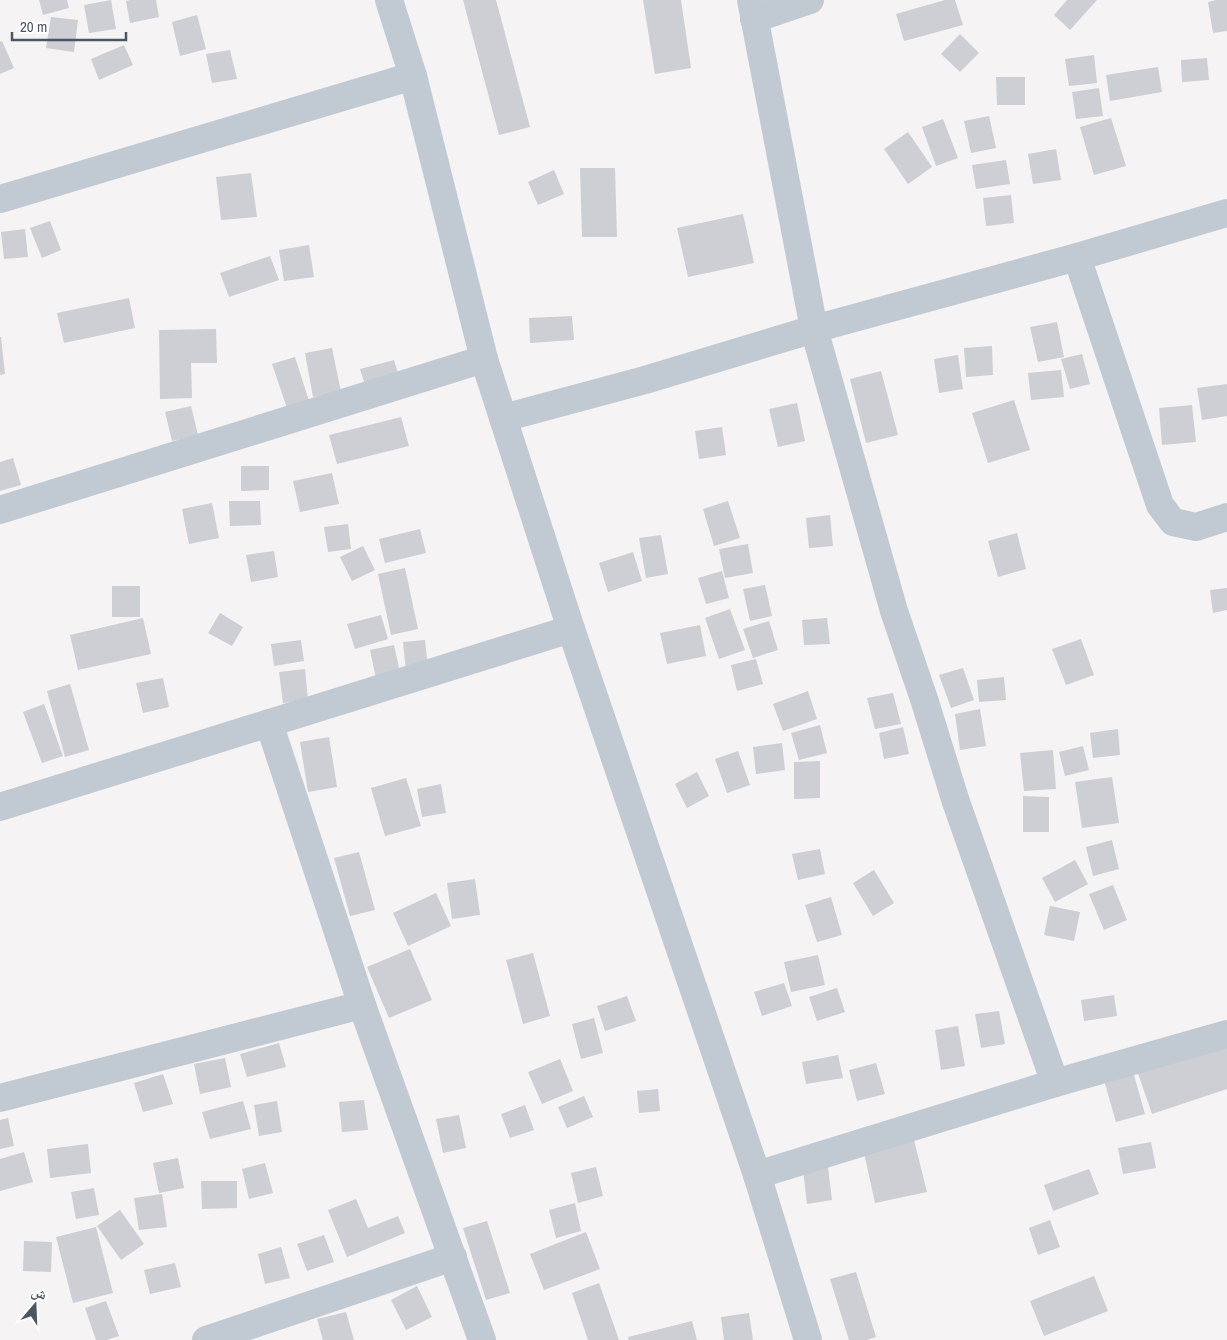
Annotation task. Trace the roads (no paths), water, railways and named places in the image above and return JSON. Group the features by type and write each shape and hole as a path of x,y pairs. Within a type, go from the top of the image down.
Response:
{"street":[{"path":"389,0 413,76 484,359 571,629 757,1175 808,1340"},
{"path":"810,0 752,9 814,329 894,611 956,802 1055,1083"},
{"path":"0,199 413,76"},
{"path":"503,418 645,380 814,329 1077,257 1227,213"},
{"path":"1077,257 1160,505 1173,522 1196,527 1227,517"},
{"path":"0,510 484,359"},
{"path":"0,807 571,629"},
{"path":"269,723 362,1005 482,1340"},
{"path":"0,1098 362,1005"},
{"path":"757,1175 1055,1083 1227,1034"},
{"path":"206,1340 453,1257"}]}
